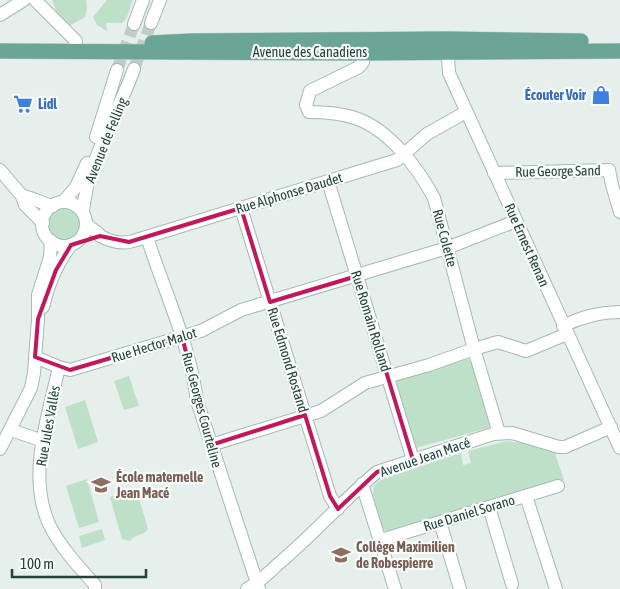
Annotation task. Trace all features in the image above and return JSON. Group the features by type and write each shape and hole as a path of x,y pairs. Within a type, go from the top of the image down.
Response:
{"main road":[{"name":"Avenue des Canadiens","path":"0,42 76,41 135,43 182,41 620,51"},
{"name":"Avenue des Canadiens","path":"0,51 364,53 447,46 620,41"}],"street":[{"path":"0,15 24,0"},
{"path":"35,0 76,41"},
{"path":"134,24 143,0"},
{"path":"151,23 160,0"},
{"name":"Rue Ernest Renan","path":"447,46 449,73 620,448"},
{"name":"Rue Colette","path":"364,53 363,62 359,67 310,91 306,105 309,112 326,112 355,118 382,133 405,155 425,180 434,198 474,349 499,434"},
{"name":"Avenue de Felling","path":"58,204 76,187 83,174 117,70"},
{"name":"Avenue de Felling","path":"84,218 86,193 97,158 134,70"},
{"name":"Rue Alphonse Daudet","path":"84,218 100,236 124,243 147,237 397,160 428,134 466,112"},
{"path":"0,170 22,196 24,202 43,223"},
{"name":"Rue George Sand","path":"494,173 609,170 620,212"},
{"name":"Rue Romain Rolland","path":"328,181 413,460"},
{"path":"22,196 45,205 74,205 84,218 85,232 62,256 38,319"},
{"path":"58,204 46,213 43,223 44,231 51,241 62,246 75,242"},
{"name":"Rue Edmond Rostand","path":"241,208 330,496 338,509"},
{"name":"Rue Hector Malot","path":"38,358 70,370 201,331 241,310 447,248 516,221"},
{"name":"Rue Alphonse Daudet","path":"75,242 96,239 100,236"},
{"name":"Rue Georges Courteline","path":"147,237 158,274 170,298 182,336 194,379 197,401 224,487 239,524 254,587"},
{"path":"0,449 31,388 38,358 38,295 50,257 51,241"},
{"path":"211,445 321,411 365,383 429,365 498,342 526,351 565,330 584,317 608,312 620,312"},
{"name":"Rue Jules Vallès","path":"59,367 43,441 39,470 43,508 60,542 96,589"},
{"name":"Avenue Jean Macé","path":"254,587 377,472 499,434 512,433 554,446 565,447 611,427"},
{"path":"10,430 43,441"},
{"path":"362,484 395,589"},
{"name":"Rue Daniel Sorano","path":"381,540 558,486"},
{"path":"526,496 556,589"},
{"path":"489,507 512,584"},
{"path":"440,522 460,589"}],"highlighted area":[{"path":"241,208 270,302 357,276 413,460 377,472 338,509 330,496 305,415 211,445 182,337 70,370 35,357 38,319 56,270 71,245 100,236 129,242"}],"green space":[{"path":"52,0 86,0 85,17 69,26 58,16"},
{"path":"107,0 133,0 126,19 122,23 106,23 107,31 97,25 93,17"},
{"path":"64,208 70,209 75,213 79,218 79,230 75,235 70,239 64,240 58,239 53,235 49,230 48,224 49,218 53,213 58,209"},
{"path":"468,358 475,370 490,426 416,448 397,386 397,380"},
{"path":"129,376 139,406 124,410 114,381"},
{"path":"85,400 98,442 78,449 65,407"},
{"path":"507,441 523,443 555,453 564,480 393,533 392,530 386,531 383,529 373,494 375,485 382,479 461,453 463,465 471,463 468,451"},
{"path":"87,479 99,522 79,528 66,486"},
{"path":"136,488 148,529 130,541 122,539 110,497"},
{"path":"102,529 105,540 82,548 79,536"}],"tunnel":[{"path":"134,69 151,23"},
{"path":"117,70 134,24"}],"place":[{"name":"Écouter Voir","path":"601,95"},
{"name":"Lidl","path":"23,104"},
{"name":"École maternelle Jean Macé","path":"101,485"},
{"name":"Collège Maximilien de Robespierre","path":"341,555"}]}
